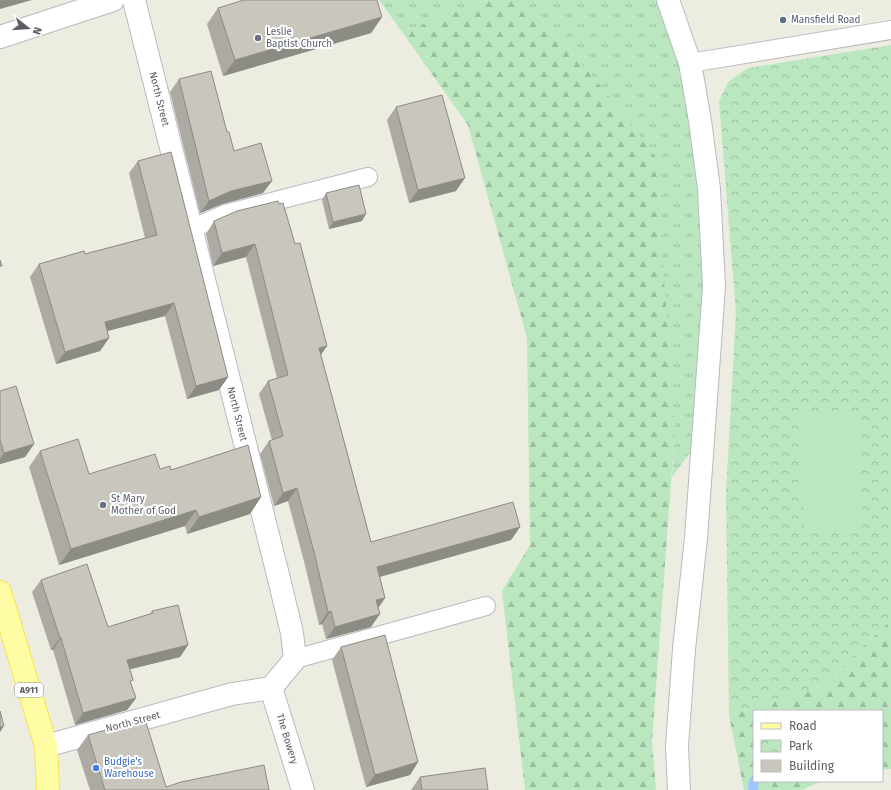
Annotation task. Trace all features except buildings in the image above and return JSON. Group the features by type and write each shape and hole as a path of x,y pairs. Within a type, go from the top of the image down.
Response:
{"main road":[{"name":"A911","path":"0,592 46,746 48,790"}],"street":[{"path":"0,37 113,0"},
{"name":"North Street","path":"134,0 292,633 295,659"},
{"path":"668,0 690,63 700,121 709,188 714,286 696,538 684,649 677,746 680,790"},
{"path":"271,688 295,659"},
{"name":"North Street","path":"46,746 232,694 271,688"},
{"name":"The Bowery","path":"271,688 302,790"}],"lane":[{"path":"690,63 891,30"},
{"path":"191,229 224,214 368,177"},
{"path":"295,659 486,606"}],"green space":[{"path":"379,0 488,0 402,32"},
{"path":"488,0 525,0 598,83 655,156 675,428 652,741 656,790 525,790 502,591 530,545 527,338 468,125 402,32"},
{"path":"525,0 668,0 709,188 704,434 672,477 675,427 598,83"},
{"path":"891,45 891,620 821,687 729,715 726,494 736,313 719,101 729,81 748,68"},
{"path":"858,412 863,527 804,530 799,415"},
{"path":"891,620 891,769 883,770 883,710 753,710 753,782 820,782 802,790 744,790 729,715 821,687"}],"waterway":[{"path":"753,790 754,782"}],"place":[{"name":"Mansfield Road","path":"783,20"},
{"name":"Leslie Baptist Church","path":"258,38"},
{"name":"St Mary Mother of God","path":"103,505"},
{"name":"Budgie's Warehouse","path":"96,768"}]}
